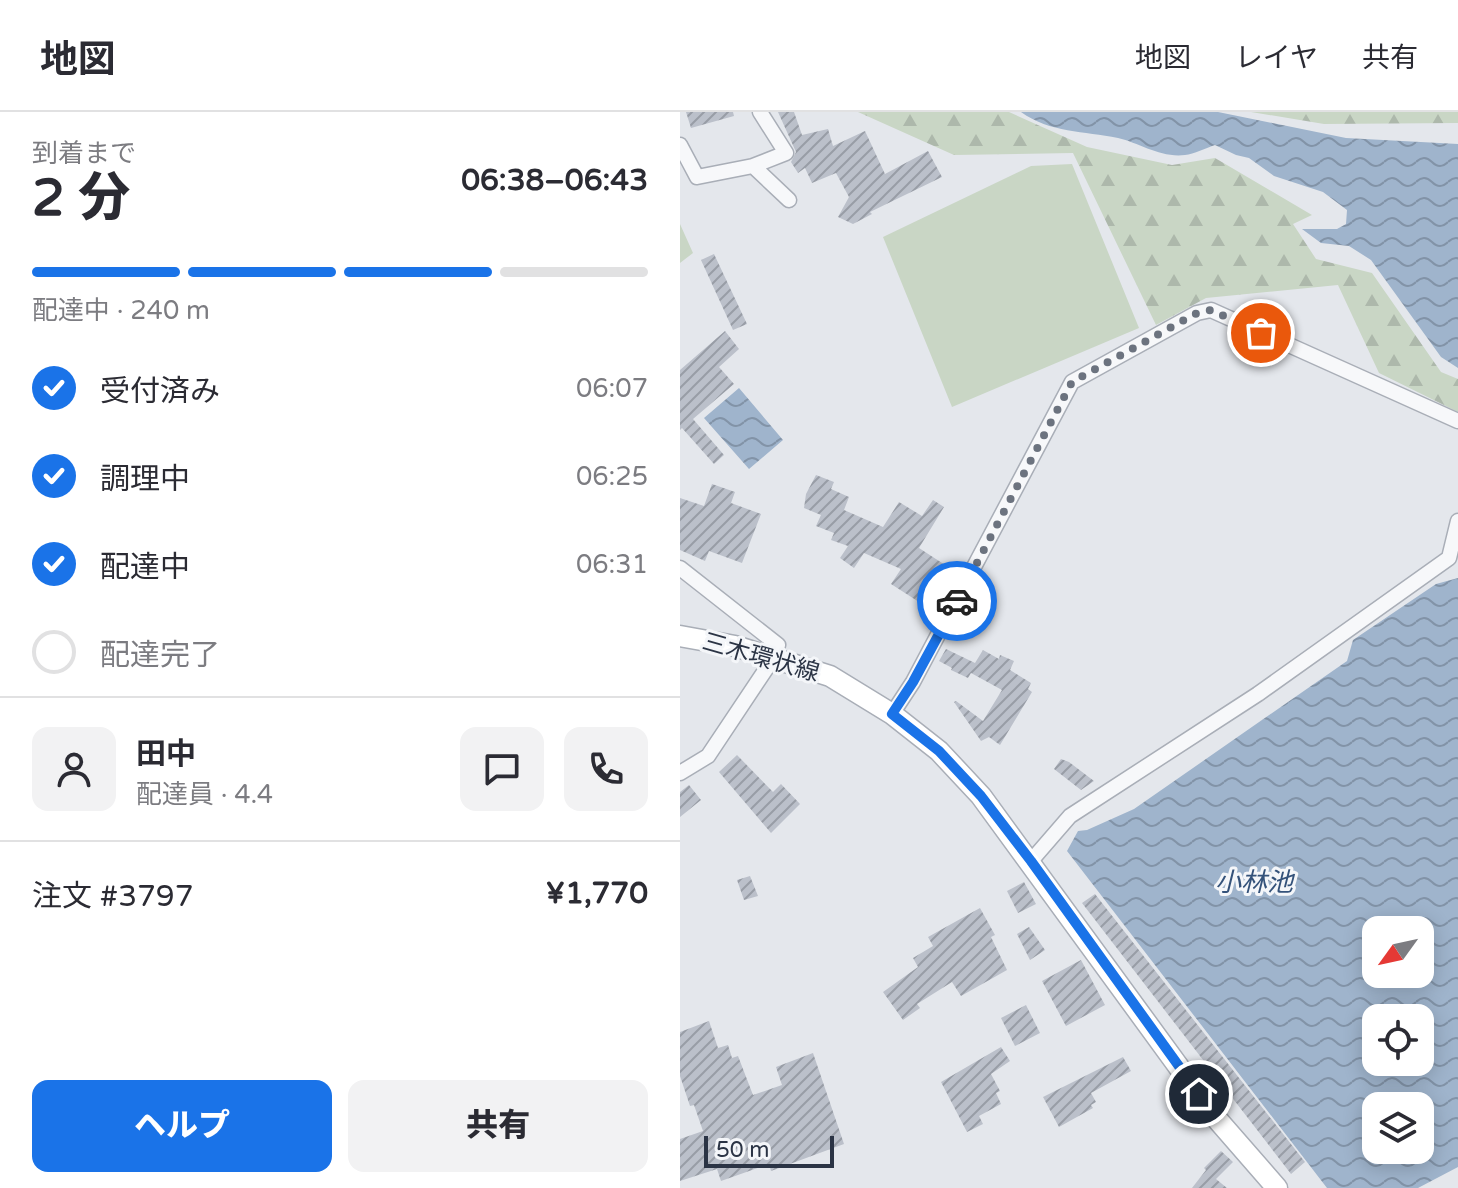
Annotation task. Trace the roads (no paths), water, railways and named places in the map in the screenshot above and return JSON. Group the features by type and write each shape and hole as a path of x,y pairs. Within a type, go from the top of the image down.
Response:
{"main road":[{"name":"三木環状線","path":"680,636 774,657 830,676 892,714 939,751 981,796 1216,1118 1277,1188"}],"street":[{"path":"680,145 697,177 753,166 786,153 760,112"},
{"path":"753,166 789,200"},
{"path":"892,714 913,682 1072,382 1197,313 1211,310 1458,421"},
{"path":"1031,861 1070,816 1258,694 1454,560 1458,521"},
{"path":"680,568 778,645 774,657 708,756 680,773"}],"water":[{"path":"1021,112 1218,112 1346,138 1458,144 1458,368 1441,357 1371,260 1349,246 1321,243 1302,229 1337,229 1346,224 1347,210 1323,192 1274,176 1249,158 1215,145 1189,154 1167,154 1118,138 1055,128"},
{"path":"739,388 783,440 749,469 704,418"},
{"name":"小林池","path":"1458,578 1458,1167 1418,1188 1327,1188 1067,851 1078,831 1134,809 1347,661 1353,640 1436,584"}]}
